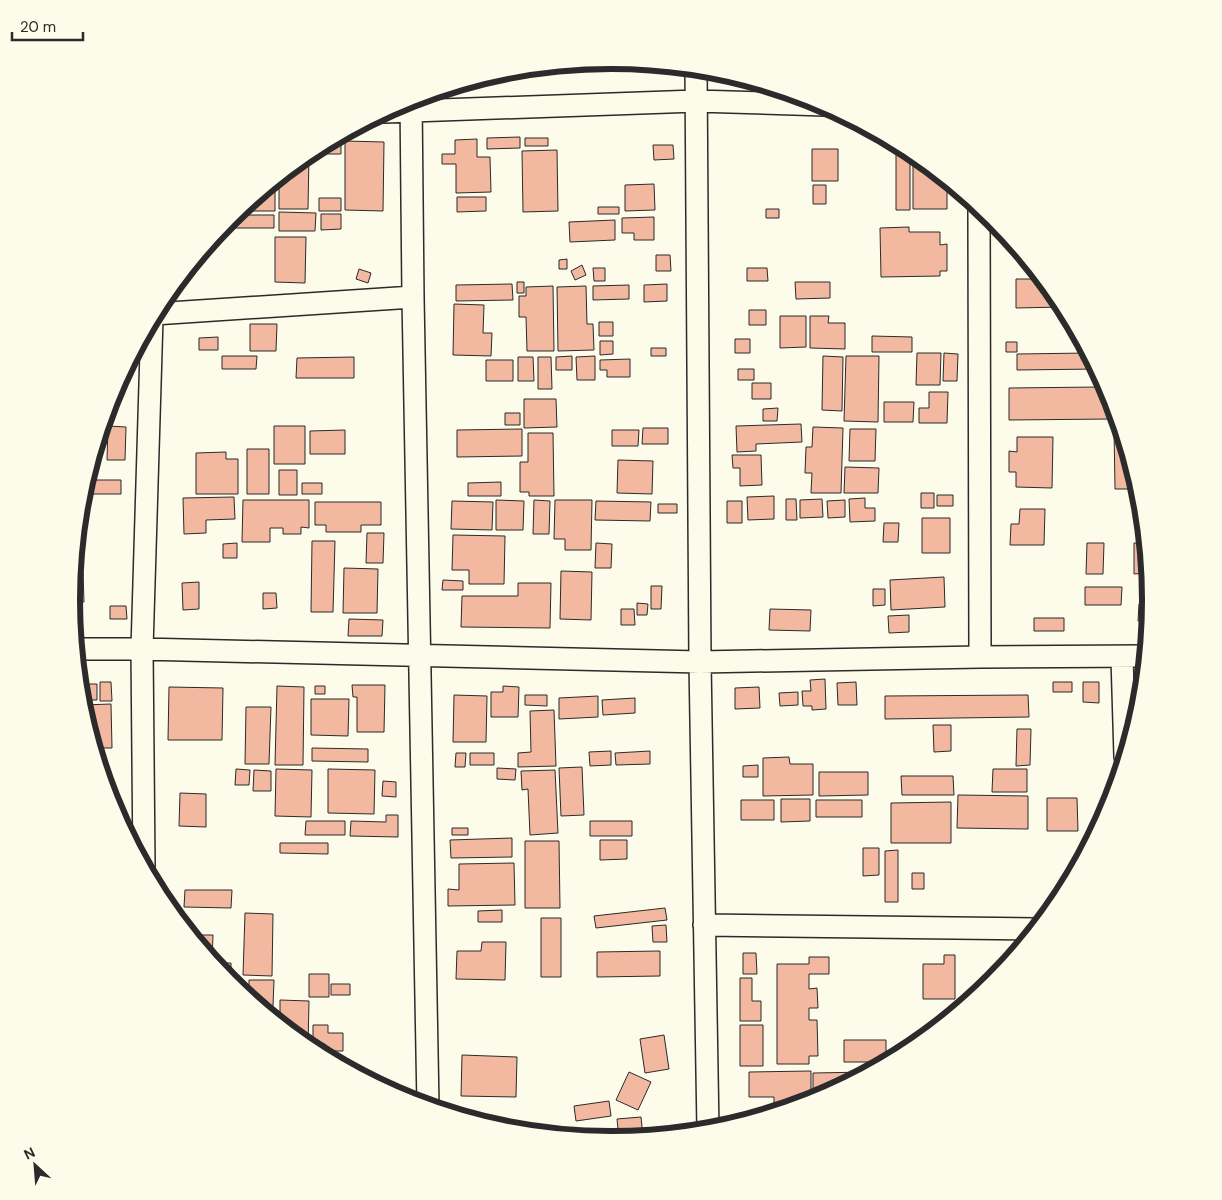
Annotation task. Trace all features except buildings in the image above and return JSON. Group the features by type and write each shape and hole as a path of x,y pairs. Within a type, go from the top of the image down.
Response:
{"street":[{"path":"696,76 700,662 708,1122"},
{"path":"419,105 696,101 801,104"},
{"path":"411,108 428,1098"},
{"path":"979,217 980,657"},
{"path":"164,313 413,298"},
{"path":"144,852 142,649 152,333"},
{"path":"82,649 700,662 980,657 1139,657"},
{"path":"1122,658 1124,736"},
{"path":"704,924 1027,929"}]}
